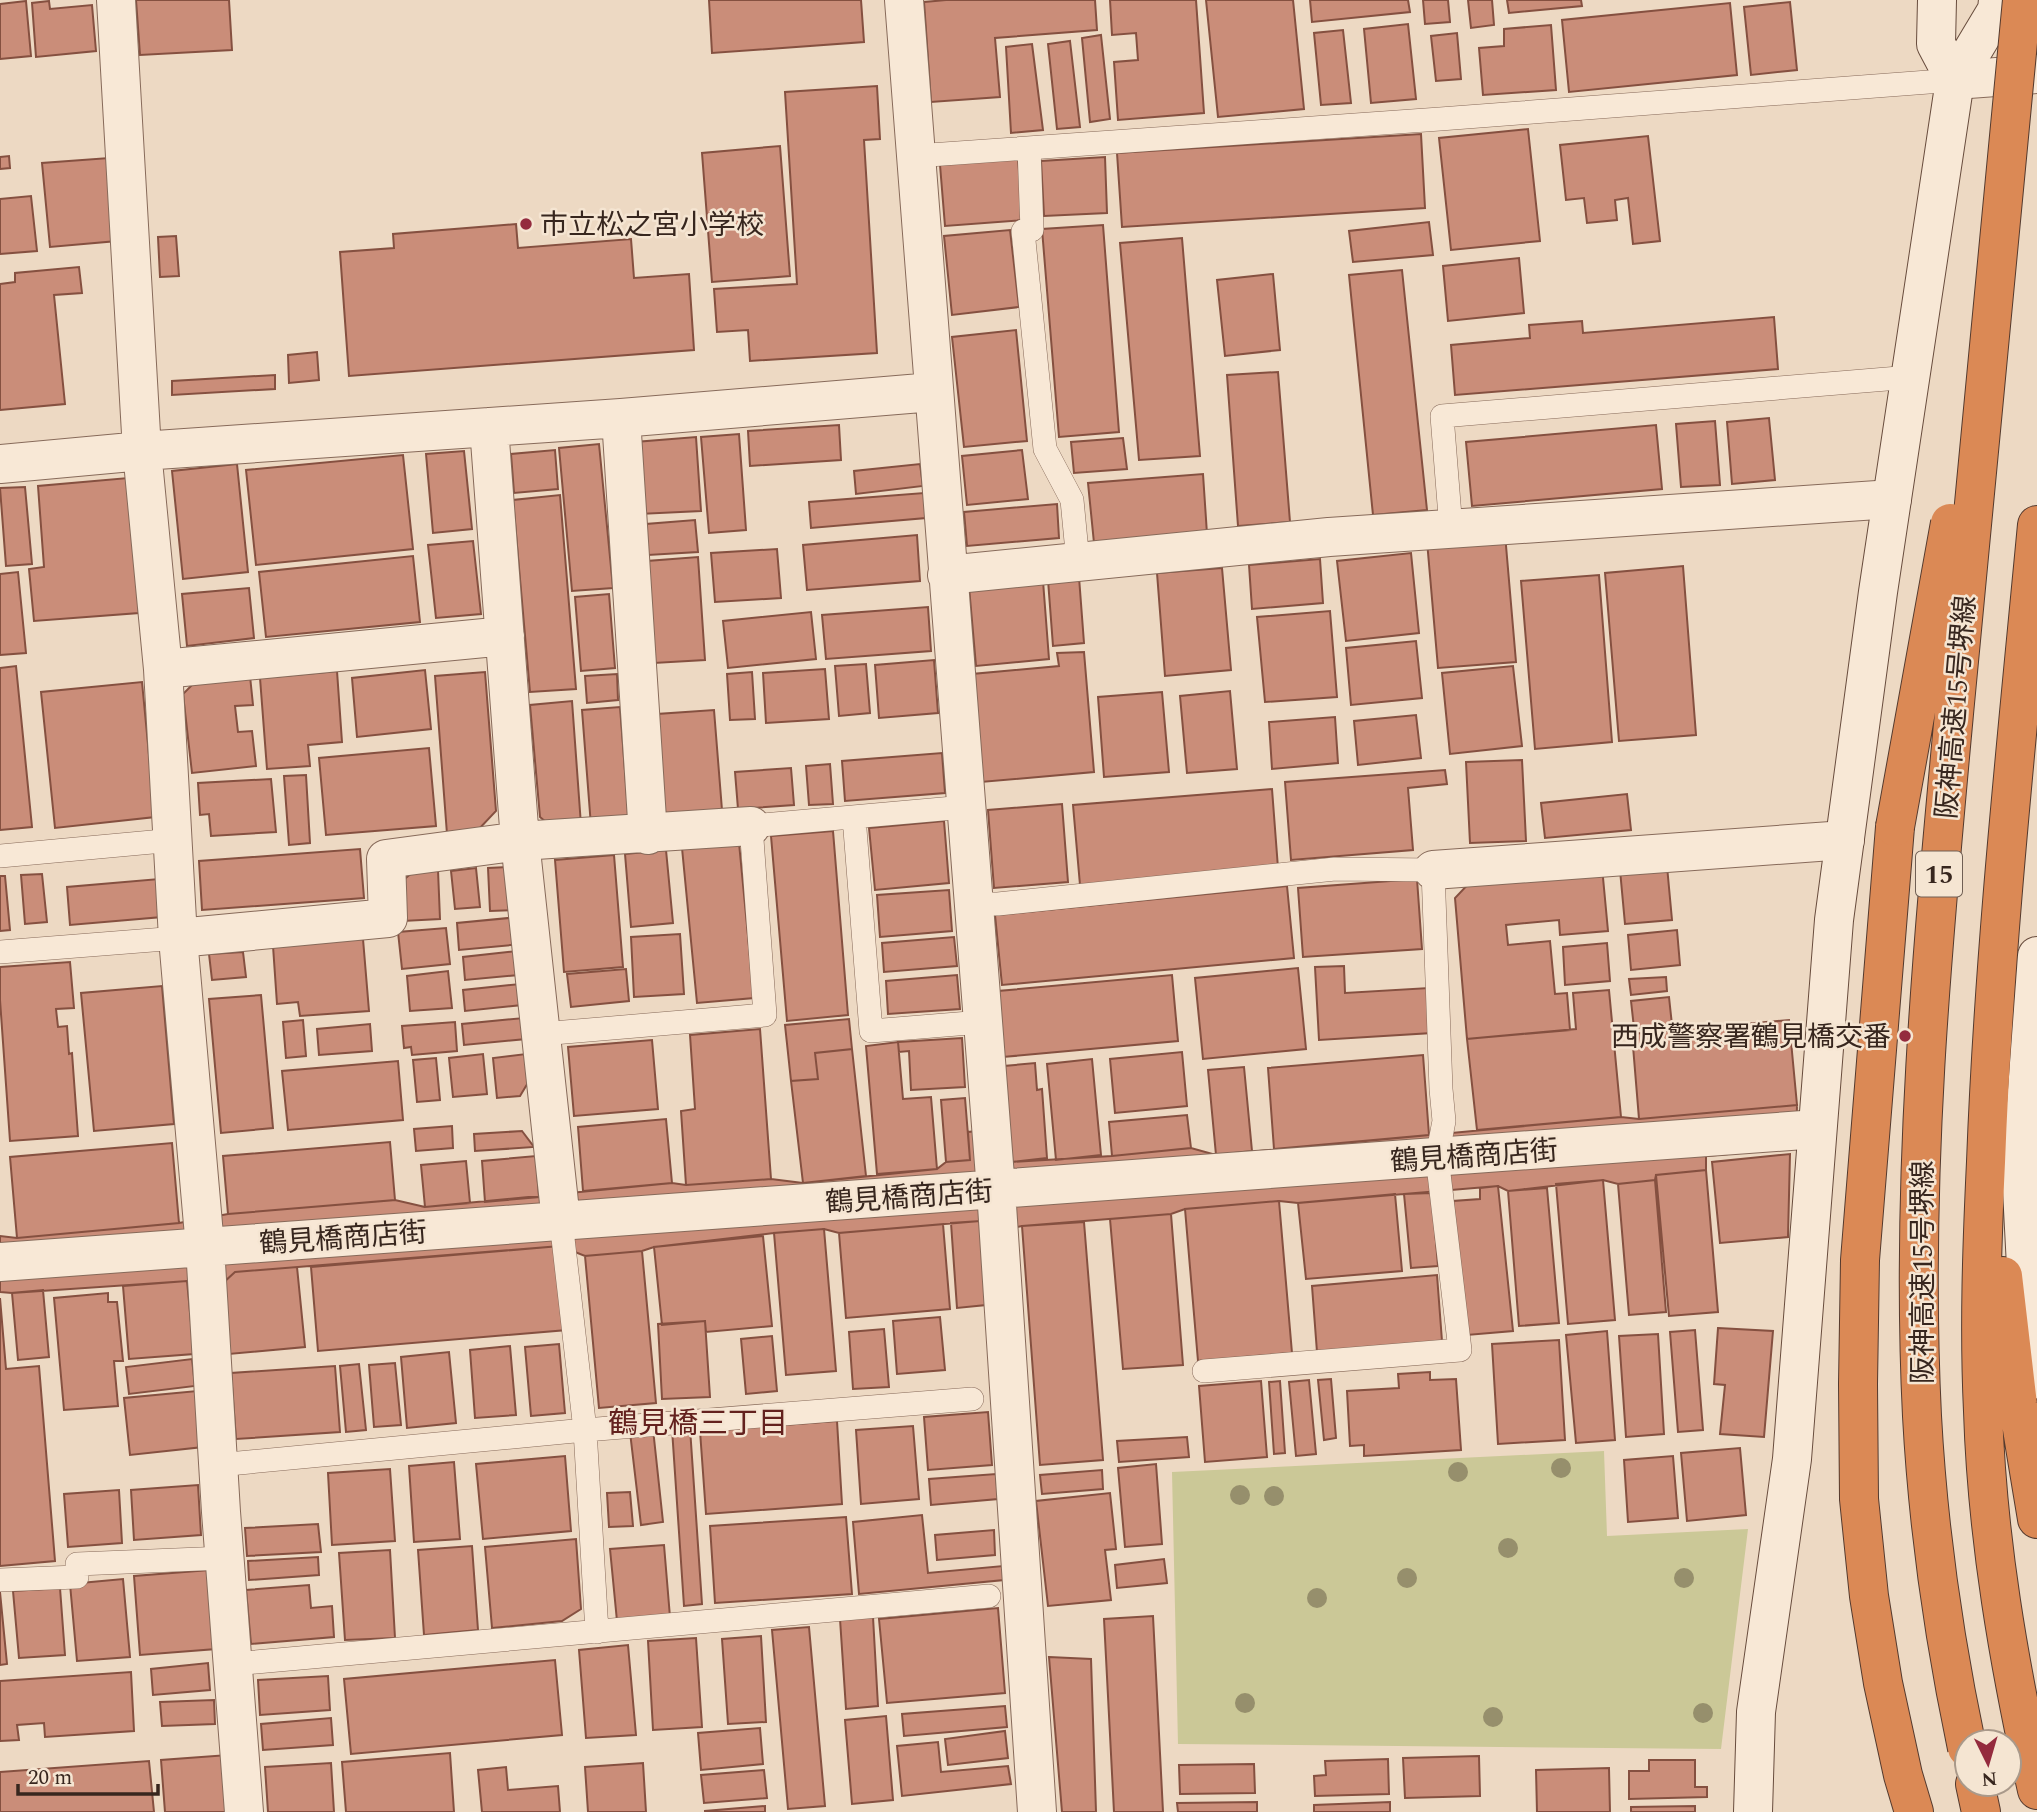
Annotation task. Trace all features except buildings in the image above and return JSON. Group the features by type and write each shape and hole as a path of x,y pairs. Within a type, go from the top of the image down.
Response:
{"highway":[{"name":"15","path":"1914,1812 1883,1683 1869,1596 1859,1499 1860,1259 1895,827 1950,519 2009,0"},
{"name":"阪神高速15号堺線","path":"1964,1728 1934,1555 1922,1415 1919,1268 1923,1113 1933,938 2022,0"},
{"name":"15","path":"2037,525 1998,937 1982,1256 1983,1412 1994,1546 2017,1699 2037,1790"},
{"name":"15","path":"1988,1100 2001,1264 2018,1405 2037,1519"}],"street":[{"path":"116,0 142,451 163,669 178,938 205,1247 244,1812"},
{"path":"904,0 996,1189 1037,1812"},
{"path":"1937,0 1936,44 1955,80"},
{"path":"1753,1812 1756,1712 1793,1459 1834,920 1892,499 1955,80 1997,10 1998,0"},
{"path":"1955,80 2037,74"},
{"path":"0,464 933,392"},
{"path":"621,418 648,835"},
{"path":"489,427 520,841 561,1221"},
{"path":"947,575 1329,537 1892,499"},
{"path":"163,669 505,636"},
{"path":"178,938 388,918 386,859 520,841 751,827"},
{"path":"1433,870 1845,840"},
{"path":"2037,956 2029,1171 2037,1418"},
{"name":"鶴見橋商店街","path":"0,1262 1817,1129"}],"lane":[{"path":"915,156 1955,80"},
{"path":"1029,148 1032,230 1023,231 1045,449 1072,500 1078,562"},
{"path":"1451,529 1442,416 1911,377"},
{"path":"541,1034 765,1015 751,827 965,807"},
{"path":"854,817 871,1031 982,1021"},
{"path":"0,856 174,840"},
{"path":"973,904 998,904 1335,869 1433,870 1444,1121 1437,1157 1460,1350 1204,1371"},
{"path":"0,953 178,938"},
{"path":"561,1221 585,1430 597,1632"},
{"path":"219,1465 585,1430 972,1399"},
{"path":"0,1580 78,1577 77,1564 225,1558"},
{"path":"233,1664 989,1596"}],"shaded area":[{"path":"1604,1451 1607,1536 1748,1529 1721,1749 1178,1744 1172,1472"}],"place":[{"name":"市立松之宮小学校","path":"526,224"},
{"name":"西成警察署鶴見橋交番","path":"1905,1036"}],"district":[{"name":"鶴見橋三丁目","path":"698,1423"}]}
